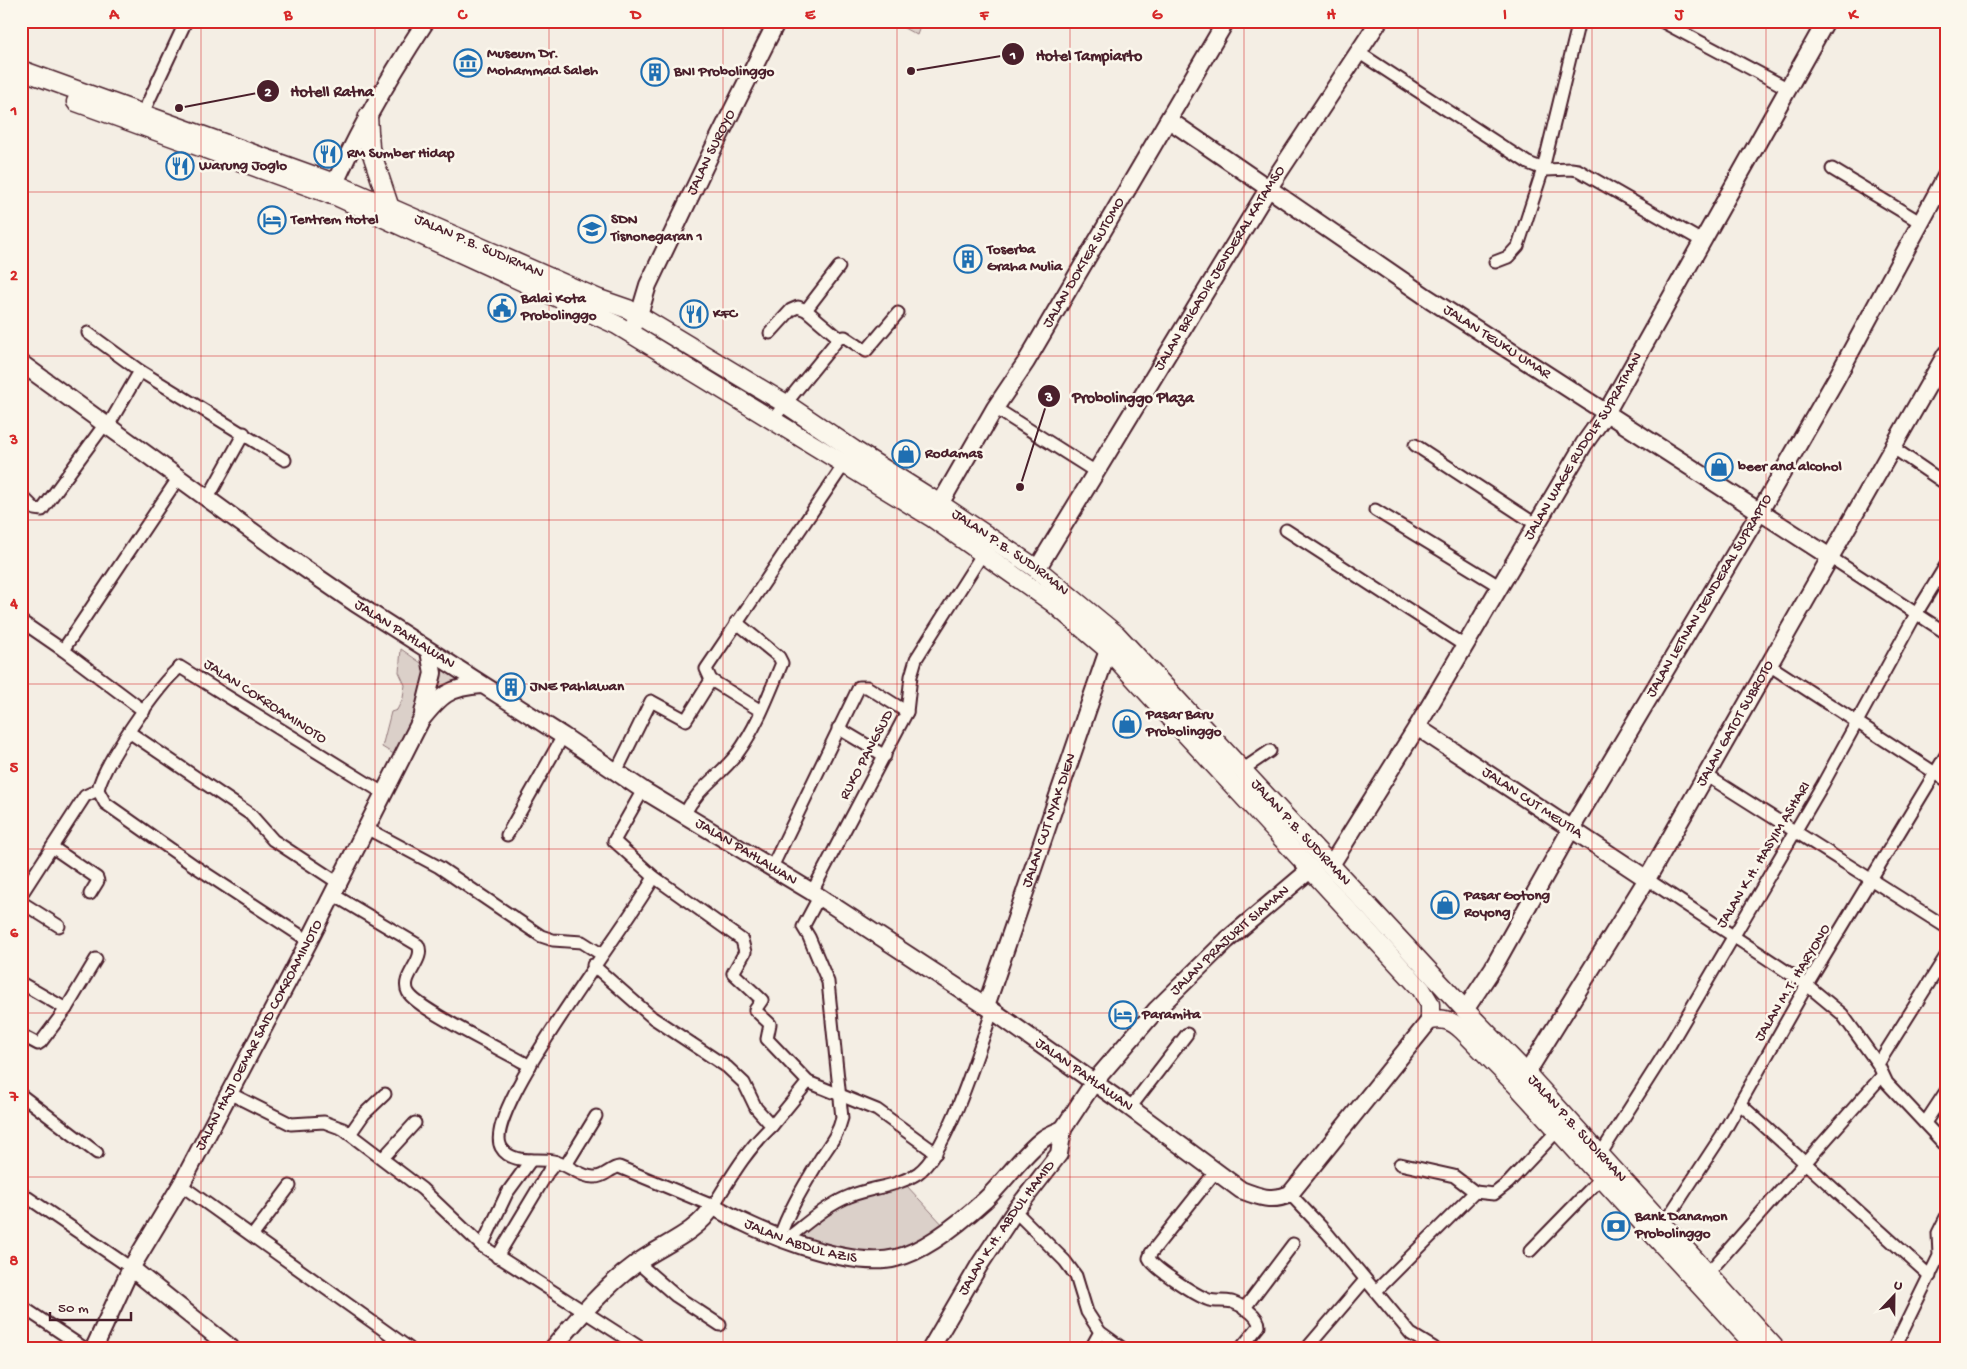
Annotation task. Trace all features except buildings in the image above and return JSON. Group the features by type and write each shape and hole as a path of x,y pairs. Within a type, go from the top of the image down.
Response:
{"main road":[{"name":"JALAN P.B. SUDIRMAN","path":"21,70 143,113 332,189 525,274 633,312 786,404 850,457 1112,643 1311,869 1421,989 1430,1004 1430,1020 1439,1019 1453,1022 1523,1080 1557,1131 1663,1225 1775,1348"},
{"name":"JALAN P.B. SUDIRMAN","path":"21,82 332,189 389,205 525,274 623,328 773,419 940,504 1037,569 1242,770 1331,865 1465,1010 1597,1167 1757,1348"},
{"path":"368,116 370,148 389,205"}],"street":[{"path":"143,113 186,21"},
{"path":"332,189 368,116 426,21"},
{"name":"JALAN SUROYO","path":"623,328 648,285 777,21"},
{"name":"JALAN DOKTER SUTOMO","path":"940,504 994,408 1026,362 1226,21"},
{"name":"JALAN BRIGADIR JENDERAL KATAMSO","path":"1037,569 1268,189 1378,21"},
{"path":"1661,21 1789,89"},
{"name":"JALAN WAGE RUDOLF SUPRATMAN","path":"1331,865 1417,727 1584,444 1606,413 1826,21"},
{"path":"1495,262 1508,257 1518,246 1548,170 1577,22"},
{"path":"1358,52 1486,137 1548,170 1578,170 1702,241"},
{"name":"JALAN TEUKU UMAR","path":"1169,120 1268,189 1606,413 1830,557"},
{"path":"1832,169 1920,222"},
{"name":"JALAN LETNAN JENDERAL SUPRAPTO","path":"1465,1010 1493,968 1572,829 1759,513 1836,379 1946,176"},
{"path":"806,310 839,267"},
{"path":"770,333 791,310 798,307 806,310 838,338"},
{"path":"773,419 838,338 845,337 866,351 898,312"},
{"path":"88,333 140,371 244,433 285,460"},
{"name":"JALAN GATOT SUBROTO","path":"1523,1080 1647,879 1946,354"},
{"name":"JALAN PAHLAWAN","path":"21,363 286,555 429,651 563,736 642,790 816,894 989,1009 1094,1082 1241,1190 1262,1198 1278,1199 1290,1194"},
{"path":"21,495 35,509 42,510 106,425 140,371"},
{"path":"994,408 1096,472"},
{"path":"208,498 244,433"},
{"path":"1415,445 1537,525"},
{"path":"1892,447 1946,484"},
{"path":"761,711 711,680 706,669 736,622 850,457"},
{"path":"63,650 179,477"},
{"path":"1375,510 1499,586"},
{"path":"1286,530 1465,646"},
{"name":"RUKO PANGSUD","path":"838,1093 839,1076 828,982 810,937 803,927 816,894 907,712 916,659 983,552"},
{"path":"1830,557 1946,632"},
{"name":"JALAN K.H. HASYIM ASHARI","path":"1530,1251 1597,1167 1858,722 1916,614 1946,565"},
{"path":"21,621 144,711 111,760 98,790 85,796 21,895"},
{"path":"684,816 704,785 723,770 738,752 761,711 782,663 781,660 736,622"},
{"name":"JALAN CUT NYAK DIEN","path":"989,1009 1112,643"},
{"path":"421,720 433,672 429,651"},
{"path":"1769,665 1941,776"},
{"name":"JALAN COKROAMINOTO","path":"144,711 178,668 185,668 291,738 383,793"},
{"path":"616,772 650,702 686,720 711,680"},
{"path":"421,720 436,702 449,691 461,686 482,685"},
{"path":"772,867 855,693 863,686 907,712"},
{"name":"JALAN HAJI OEMAR SAID COKROAMINOTO","path":"94,1348 131,1268 181,1185 309,941 334,888 421,720"},
{"name":"JALAN CUT MEUTIA","path":"1417,727 1647,879"},
{"path":"838,728 885,756"},
{"path":"129,732 250,814 273,840 334,888 418,945 420,950 419,956 408,980 407,987 412,998 448,1021 530,1066"},
{"path":"508,835 563,736"},
{"path":"1242,770 1270,751"},
{"name":"JALAN M.T. HARYONO","path":"1663,1225 1740,1104 1807,985 1941,776 1946,755"},
{"path":"1706,774 1946,927"},
{"path":"98,790 105,803 196,867 309,941"},
{"path":"642,790 614,841 654,877 742,940 745,952 733,973 762,1000 755,1010 770,1024 767,1039 808,1082 882,1113 936,1153"},
{"path":"366,828 439,867 541,936 553,940 582,942 601,954"},
{"path":"52,846 97,878 98,881 90,894"},
{"name":"JALAN PRAJURIT SIAMAN","path":"1094,1082 1156,1010 1227,940 1311,869"},
{"path":"654,877 593,965 530,1066 498,1131 501,1148 506,1153 523,1160 561,1164 592,1177 602,1176 619,1167 713,1206"},
{"path":"1647,879 1807,985 1842,1014 1878,1064 1882,1076 1897,1096 1946,1146"},
{"path":"21,902 59,926"},
{"path":"1878,1064 1946,956"},
{"path":"21,1034 38,1044 66,1009 96,959"},
{"path":"593,965 653,1018 728,1067 744,1083 756,1108 772,1126"},
{"path":"21,983 66,1009"},
{"path":"781,1240 843,1199 857,1193 886,1187 914,1176 925,1168 936,1153 950,1125 989,1009"},
{"path":"1430,1020 1290,1194 1328,1233 1411,1334 1434,1348"},
{"path":"1130,1108 1187,1034"},
{"path":"1708,1274 1882,1076"},
{"path":"553,1348 583,1311 637,1262 694,1228 705,1218 738,1165 808,1082"},
{"name":"JALAN K.H. ABDUL HAMID","path":"931,1348 980,1264 1015,1211 1059,1154 1063,1129 1094,1082"},
{"path":"1925,1123 1946,1091"},
{"path":"229,1092 291,1124 324,1122 336,1125 383,1158 422,1190 482,1246 497,1257 641,1348"},
{"path":"781,1240 786,1221 840,1129 842,1118 838,1093"},
{"path":"350,1134 364,1114 384,1094"},
{"path":"21,1095 97,1153"},
{"path":"1740,1104 1930,1276"},
{"path":"497,1257 548,1172 561,1164 596,1116"},
{"path":"383,1158 415,1123"},
{"name":"JALAN ABDUL AZIS","path":"713,1206 781,1240 807,1248 874,1260 896,1258 921,1247 953,1226 985,1200 1042,1139 1063,1129"},
{"path":"1400,1164 1454,1176 1475,1192 1494,1194 1508,1183 1557,1131"},
{"path":"482,1246 507,1193 531,1160"},
{"path":"1216,1172 1160,1240 1149,1258 1154,1266 1198,1294 1217,1302 1229,1302 1244,1309 1257,1319 1259,1326 1241,1348"},
{"path":"181,1185 253,1234 409,1348"},
{"path":"253,1234 290,1186"},
{"path":"1376,1291 1475,1192"},
{"path":"21,1193 131,1268 231,1348"},
{"path":"1015,1211 1065,1261 1076,1276 1087,1312 1100,1332 1122,1348"},
{"path":"1894,1348 1941,1252 1938,1237 1940,1225 1946,1217"},
{"path":"1244,1309 1293,1244"},
{"path":"637,1262 676,1296 720,1325"},
{"path":"1307,1348 1365,1280"},
{"path":"21,1306 84,1348"},
{"path":"1091,1348 1100,1332"}],"shaded area":[{"path":"891,21 922,21 917,35"},
{"path":"401,649 421,663 427,671 417,718 397,756 382,747 391,712 397,710 403,698 405,685 399,672"},
{"path":"440,666 461,679 446,685 438,691"},
{"path":"906,1185 945,1227 893,1255 872,1258 795,1240 840,1207 862,1196"}],"place":[{"name":"Museum Dr. Mohammad Saleh","path":"468,63"},
{"name":"Hotel Tampiarto","path":"911,71"},
{"name":"BNI Probolinggo","path":"655,72"},
{"name":"Hotell Ratna","path":"179,108"},
{"name":"RM Sumber Hidap","path":"328,154"},
{"name":"Warung Joglo","path":"180,166"},
{"name":"Tentrem Hotel","path":"272,220"},
{"name":"SDN Tisnonegaran 1","path":"592,229"},
{"name":"Toserba Graha Mulia","path":"968,259"},
{"name":"Balai Kota Probolinggo","path":"502,308"},
{"name":"KFC","path":"694,314"},
{"name":"Rodamas","path":"906,454"},
{"name":"beer and alcohol","path":"1719,467"},
{"name":"Probolinggo Plaza","path":"1020,487"},
{"name":"JNE Pahlawan","path":"511,687"},
{"name":"Pasar Baru Probolinggo","path":"1127,724"},
{"name":"Pasar Gotong Royong","path":"1445,905"},
{"name":"Paramita","path":"1123,1015"},
{"name":"Bank Danamon Probolinggo","path":"1616,1226"}]}
